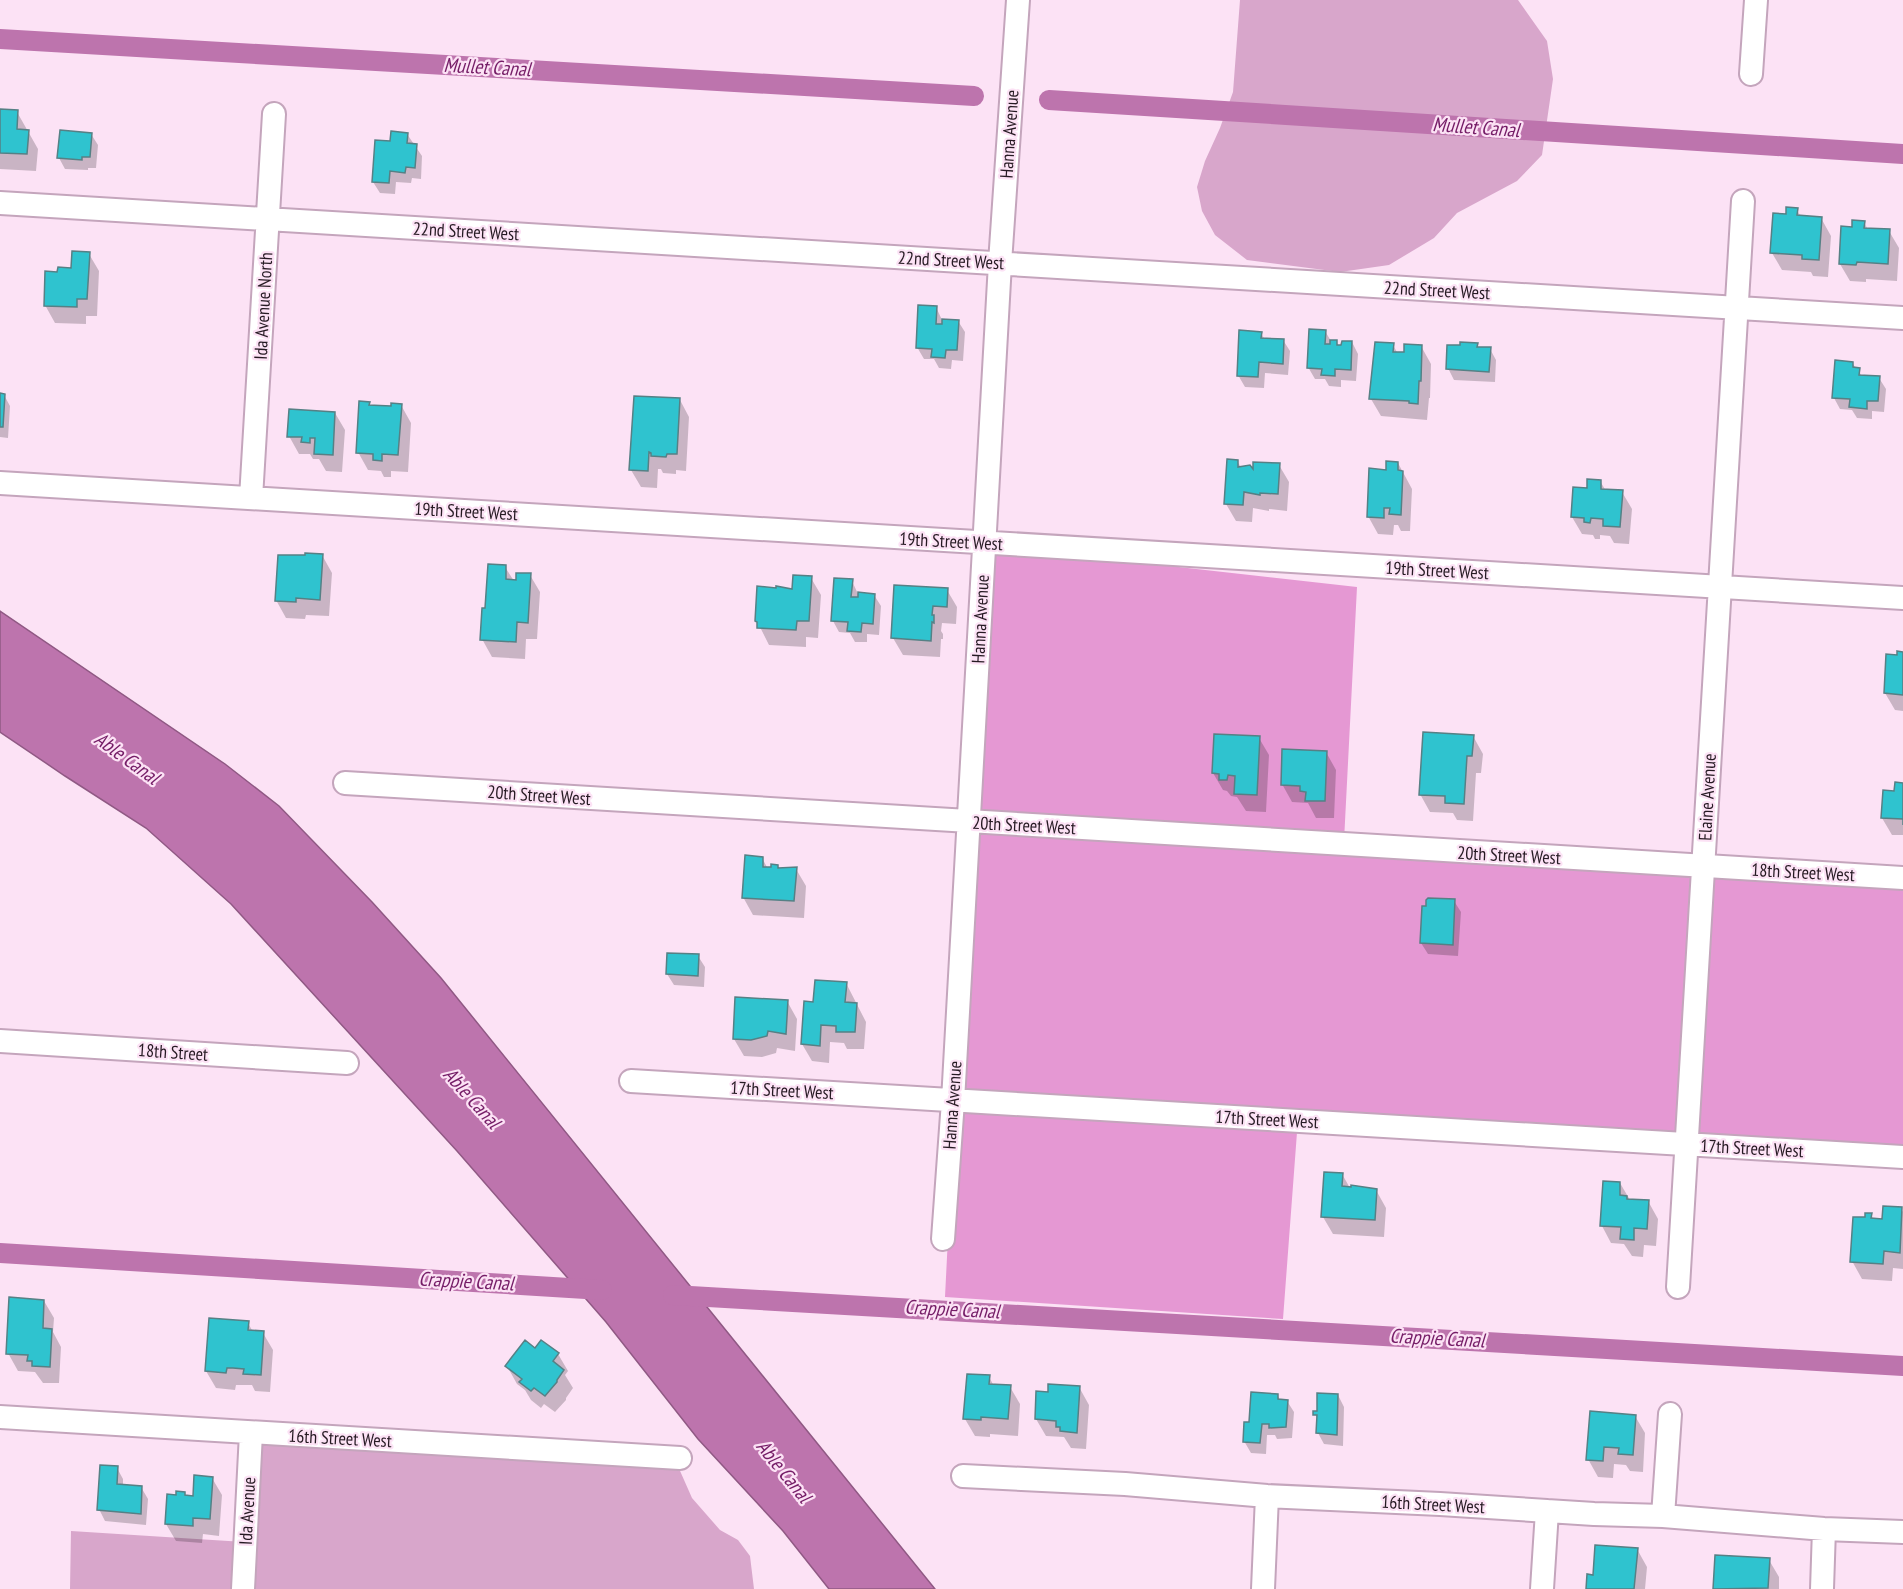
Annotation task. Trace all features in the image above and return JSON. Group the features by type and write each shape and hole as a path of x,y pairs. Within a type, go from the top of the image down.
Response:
{"street":[{"name":"Hanna Avenue","path":"943,1239 953,1101 1000,263 1018,0"},
{"path":"1751,74 1756,0"},
{"name":"Ida Avenue North","path":"251,498 274,114"},
{"name":"Elaine Avenue","path":"1678,1287 1743,201"},
{"name":"22nd Street West","path":"0,203 1903,318"},
{"name":"19th Street West","path":"0,483 1903,598"},
{"name":"20th Street West","path":"345,783 1703,866"},
{"name":"18th Street West","path":"1703,866 1903,878"},
{"name":"18th Street","path":"0,1041 347,1063"},
{"name":"17th Street West","path":"631,1081 1903,1157"},
{"path":"1663,1516 1670,1414"},
{"name":"16th Street West","path":"0,1417 680,1458"},
{"name":"Ida Avenue","path":"243,1589 251,1433"},
{"name":"16th Street West","path":"963,1476 1125,1484 1267,1496 1663,1516 1824,1529 1903,1532"},
{"path":"1263,1589 1267,1496"},
{"path":"1542,1589 1547,1511"},
{"path":"1822,1589 1824,1529"}],"shaded area":[{"path":"1240,0 1518,0 1547,41 1553,79 1542,155 1517,181 1457,213 1434,238 1389,265 1340,272 1247,260 1215,235 1202,211 1197,187 1233,92"},
{"path":"991,546 1357,587 1344,841 1903,888 1903,1164 1298,1119 1283,1319 945,1297 962,958"},
{"path":"251,1426 673,1455 692,1498 720,1530 738,1540 750,1556 754,1589 70,1589 71,1531 244,1542"}],"water":[{"name":"Able Canal","path":"0,611 225,764 279,806 372,902 441,978 935,1589 829,1589 783,1531 698,1439 606,1322 457,1151 231,904 146,828 0,732"}],"building":[{"path":"0,109 18,110 17,129 29,130 27,154 0,153"},
{"path":"60,130 92,133 90,157 82,157 82,160 57,158"},
{"path":"391,131 408,133 407,143 417,144 415,168 406,167 405,173 390,171 389,183 372,182 375,140 390,141"},
{"path":"1786,207 1798,208 1797,215 1822,217 1819,260 1802,259 1802,255 1770,253 1773,213 1786,214"},
{"path":"1852,220 1865,221 1864,228 1890,229 1888,264 1857,262 1856,265 1839,264 1841,226 1852,227"},
{"path":"72,251 90,252 87,299 77,299 77,307 44,306 45,271 57,272 58,267 71,268"},
{"path":"918,305 937,306 936,324 942,324 942,319 959,320 957,350 946,350 945,358 931,357 932,349 916,348"},
{"path":"1309,329 1326,330 1325,344 1330,344 1330,340 1337,340 1337,345 1341,345 1342,341 1352,341 1351,370 1335,369 1335,376 1321,375 1322,369 1307,368"},
{"path":"1239,330 1262,332 1261,338 1284,339 1283,364 1259,362 1258,377 1237,376"},
{"path":"1375,342 1394,343 1393,352 1404,352 1404,344 1422,345 1418,404 1409,403 1409,401 1369,399"},
{"path":"1460,342 1478,343 1477,347 1491,347 1489,372 1446,369 1447,345 1460,345"},
{"path":"1835,360 1853,362 1853,367 1860,368 1859,375 1880,376 1878,401 1867,401 1867,409 1849,407 1850,399 1832,398"},
{"path":"0,393 5,394 3,427 0,427"},
{"path":"634,396 680,398 677,454 667,454 666,457 651,456 649,452 648,471 629,470"},
{"path":"359,401 370,402 369,405 402,404 398,455 382,454 382,461 373,460 373,454 356,453"},
{"path":"289,409 335,412 333,455 314,454 315,438 310,438 310,443 301,442 302,437 287,437"},
{"path":"1227,459 1238,460 1238,467 1250,465 1253,469 1253,462 1280,463 1278,494 1260,493 1260,495 1244,492 1243,505 1224,504"},
{"path":"1386,461 1398,462 1398,470 1403,471 1401,515 1389,514 1390,508 1384,508 1384,518 1367,517 1369,468 1386,470"},
{"path":"1587,479 1601,480 1601,489 1623,490 1620,527 1603,526 1603,519 1591,518 1590,523 1584,522 1584,518 1571,517 1573,487 1587,488"},
{"path":"305,553 323,554 320,600 296,598 296,602 275,601 278,555 305,555"},
{"path":"488,564 506,565 506,579 516,580 516,573 531,573 528,623 517,622 516,642 480,640"},
{"path":"793,575 812,576 809,621 797,621 796,630 757,628 755,621 757,586 792,589"},
{"path":"834,578 853,579 851,597 858,597 858,592 875,594 873,624 862,623 861,632 847,631 848,622 831,621"},
{"path":"894,585 948,588 947,607 933,606 934,623 932,622 931,641 891,638"},
{"path":"1897,651 1903,652 1903,695 1884,693 1886,654 1897,655"},
{"path":"1423,732 1474,735 1472,756 1467,756 1464,804 1445,803 1445,796 1419,795"},
{"path":"1214,734 1260,736 1257,795 1234,794 1235,776 1228,775 1227,780 1219,780 1219,774 1212,773"},
{"path":"1282,749 1327,751 1325,801 1305,801 1306,792 1300,791 1300,786 1281,785"},
{"path":"1895,782 1903,783 1903,819 1881,818 1883,790 1894,791"},
{"path":"745,855 763,857 763,867 771,867 771,864 778,865 778,868 797,867 794,901 742,898"},
{"path":"1428,898 1455,899 1453,945 1420,943 1422,906 1426,906"},
{"path":"667,953 699,954 698,976 666,974"},
{"path":"815,980 847,982 845,1002 857,1003 855,1032 836,1032 836,1026 821,1025 820,1046 801,1044 804,1001 813,1002"},
{"path":"735,997 788,1000 786,1034 768,1031 767,1036 751,1040 733,1039"},
{"path":"1324,1172 1343,1173 1342,1186 1377,1189 1375,1220 1321,1217"},
{"path":"1603,1181 1620,1182 1620,1195 1627,1196 1627,1199 1649,1200 1647,1229 1634,1228 1634,1240 1620,1239 1621,1227 1600,1226"},
{"path":"1883,1206 1902,1207 1900,1253 1884,1251 1883,1264 1850,1262 1853,1217 1865,1217 1865,1213 1872,1213 1871,1218 1882,1219"},
{"path":"9,1297 44,1300 43,1328 52,1329 50,1367 32,1366 32,1361 27,1361 28,1355 6,1354"},
{"path":"209,1318 249,1321 248,1330 264,1331 261,1375 243,1374 244,1369 233,1368 227,1368 226,1373 205,1371"},
{"path":"525,1340 535,1348 541,1340 559,1353 553,1361 564,1370 545,1396 534,1388 531,1391 519,1382 522,1379 505,1366"},
{"path":"967,1374 990,1375 989,1384 1011,1385 1008,1419 981,1417 981,1420 963,1419"},
{"path":"1048,1384 1080,1386 1077,1433 1060,1431 1060,1427 1056,1427 1056,1421 1035,1419 1036,1391 1048,1392"},
{"path":"1251,1392 1278,1394 1278,1399 1288,1400 1286,1427 1269,1428 1269,1424 1262,1424 1260,1443 1243,1442 1244,1422 1249,1422"},
{"path":"1317,1393 1338,1394 1337,1435 1316,1433 1317,1415 1313,1415 1313,1411 1317,1411"},
{"path":"1590,1411 1636,1415 1633,1455 1618,1454 1619,1448 1604,1447 1603,1461 1586,1460"},
{"path":"100,1465 118,1466 117,1484 142,1486 141,1514 97,1510"},
{"path":"194,1475 213,1477 210,1519 193,1518 193,1526 165,1524 167,1494 176,1495 176,1491 193,1496"},
{"path":"1595,1545 1638,1548 1634,1589 1586,1589 1587,1574 1593,1575"},
{"path":"1715,1555 1770,1558 1768,1588 1713,1589"}],"waterway":[{"name":"Mullet Canal","path":"0,39 974,96"},
{"name":"Mullet Canal","path":"1049,100 1903,154"},
{"name":"Crappie Canal","path":"0,1253 602,1290"},
{"name":"Crappie Canal","path":"673,1295 1903,1366"}]}
